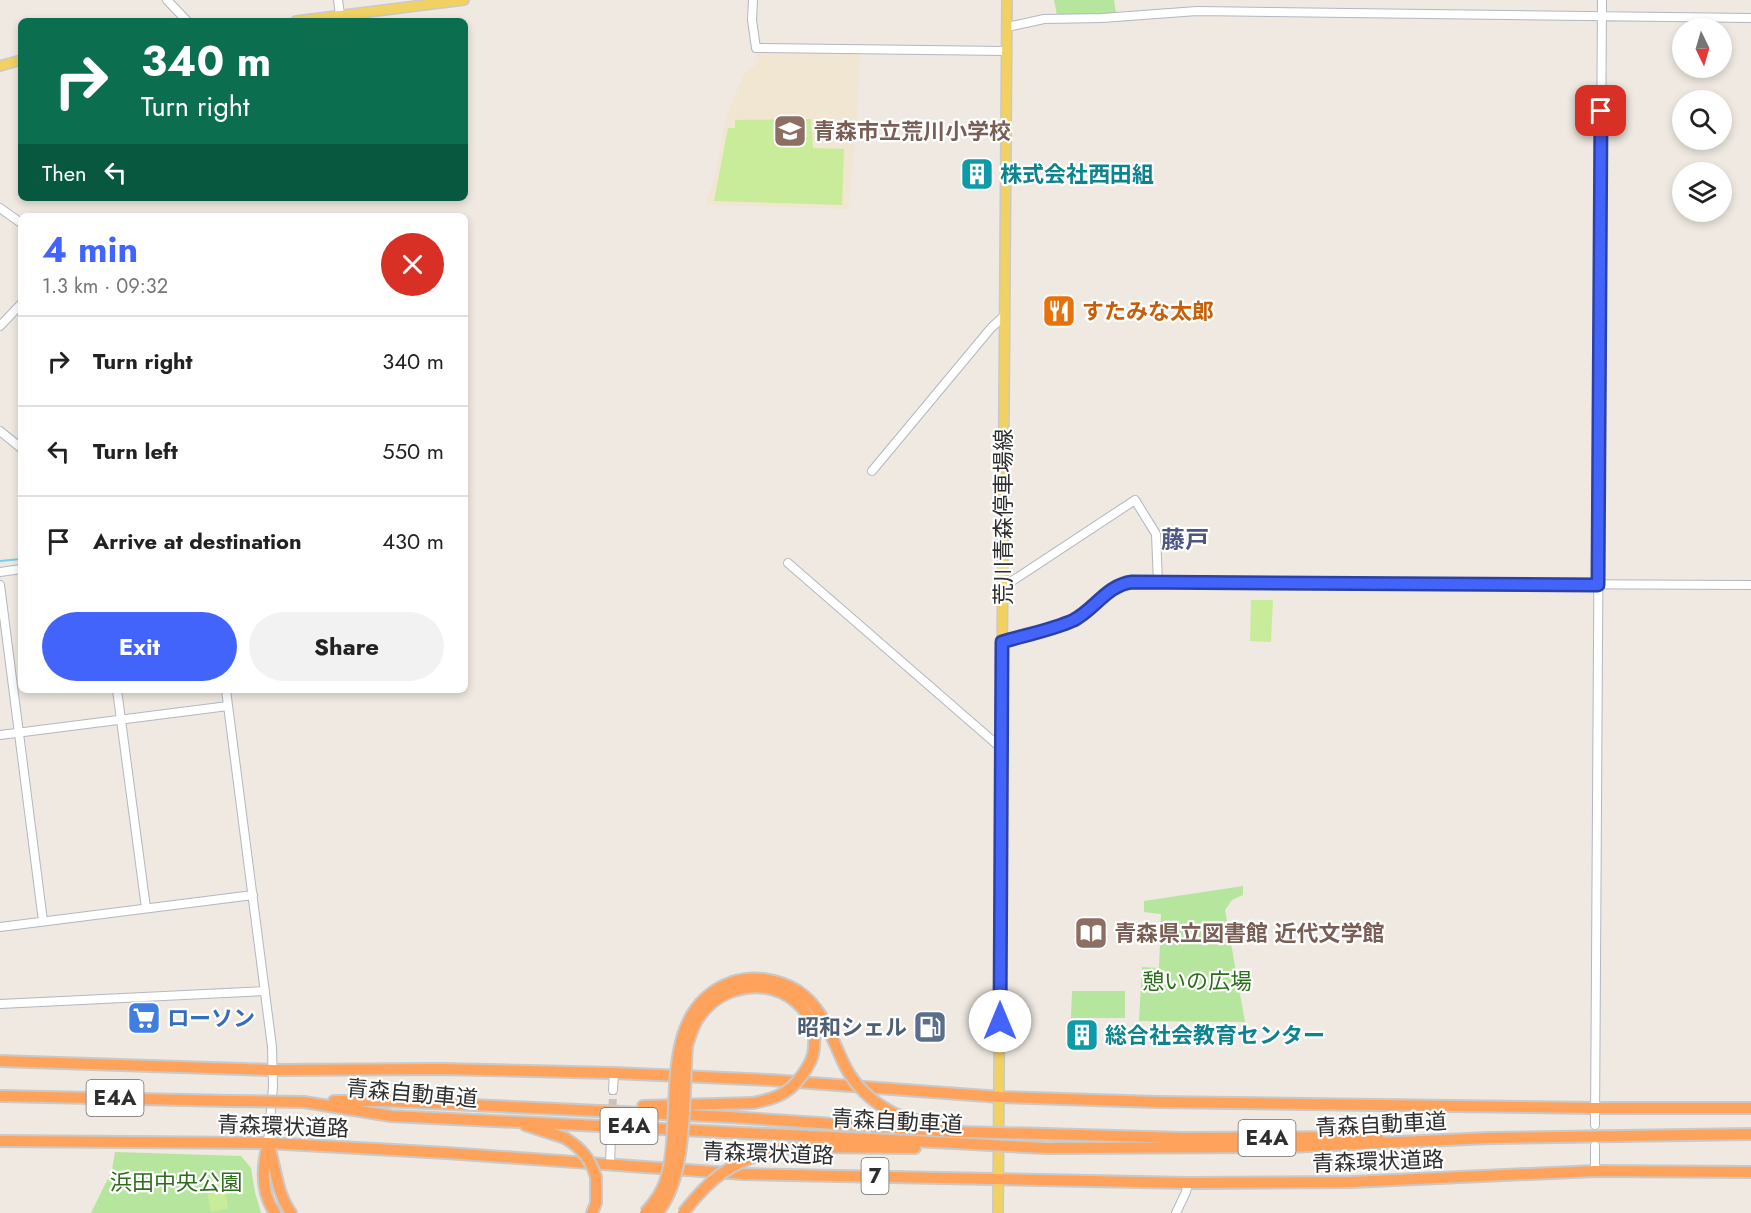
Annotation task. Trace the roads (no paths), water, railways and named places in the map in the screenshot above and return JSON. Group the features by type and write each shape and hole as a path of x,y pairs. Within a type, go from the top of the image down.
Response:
{"highway":[{"path":"645,1213 654,1203 664,1185 670,1162 677,1060 689,1019 708,995 723,985 739,980 754,978 786,984 800,992 820,1015 846,1069 872,1100 895,1114 926,1122 955,1137"},
{"path":"511,1106 753,1103 771,1100 795,1087 812,1061 815,1046 809,1017 790,997 762,987 732,991 708,1006 699,1017 687,1046 678,1163 672,1187 657,1213"},
{"path":"0,1061 273,1070 441,1069 614,1073 770,1080 1000,1097 1157,1102 1751,1108"},
{"name":"青森自動車道","path":"0,1096 304,1102 386,1101 729,1116 955,1137 1040,1148 1288,1147 1490,1138"},
{"name":"青森自動車道","path":"304,1102 391,1116 955,1137 1045,1134 1183,1138 1490,1138 1751,1134"},
{"path":"506,1120 549,1131 579,1147 586,1155 596,1177 596,1203 592,1213"},
{"path":"683,1213 704,1186 726,1169 750,1157 776,1150 955,1137"},
{"name":"青森環状道路","path":"0,1141 268,1143 743,1174 1188,1183 1351,1182 1595,1171 1751,1172"},
{"path":"268,1143 262,1166 267,1197 275,1213"},
{"path":"268,1143 279,1191 291,1213"}],"main road":[{"path":"318,18 464,0"},
{"name":"荒川青森停車場線","path":"998,1213 1007,0"},
{"path":"0,66 18,61"}],"street":[{"path":"167,0 184,18"},
{"path":"338,0 339,15"},
{"path":"753,0 752,20 756,48 1006,51"},
{"path":"1595,1125 1602,0"},
{"path":"1006,27 1044,19 1102,18 1197,11 1751,18"},
{"path":"0,208 18,221"},
{"path":"0,326 18,307"},
{"path":"872,471 991,328 1004,316"},
{"path":"0,431 18,446"},
{"path":"1003,587 1135,500 1156,534 1158,583"},
{"path":"788,563 1001,748"},
{"path":"0,572 18,569"},
{"path":"1002,642 1077,618 1102,596 1122,583 1751,585"},
{"path":"0,585 43,921"},
{"path":"117,693 146,908"},
{"path":"226,693 266,992 273,1070 268,1143"},
{"path":"0,735 228,706"},
{"path":"0,927 253,895"},
{"path":"0,1004 266,992"},
{"path":"613,1090 614,1073"},
{"path":"610,1164 611,1136"},
{"path":"1595,1146 1595,1171"},
{"path":"1176,1213 1188,1183"}],"waterway":[{"path":"0,561 18,559"}],"tunnel":[{"path":"612,1131 613,1090"}],"place":[{"name":"青森市立荒川小学校","path":"790,131"},
{"name":"株式会社西田組","path":"977,174"},
{"name":"すたみな太郎","path":"1059,311"},
{"name":"青森県立図書館 近代文学館","path":"1091,933"},
{"name":"ローソン","path":"144,1018"},
{"name":"昭和シェル","path":"930,1027"},
{"name":"総合社会教育センター","path":"1082,1035"}],"district":[{"name":"藤戸","path":"1185,539"}],"park label":[{"name":"憩いの広場","path":"1197,981"},
{"name":"浜田中央公園","path":"176,1182"}]}
